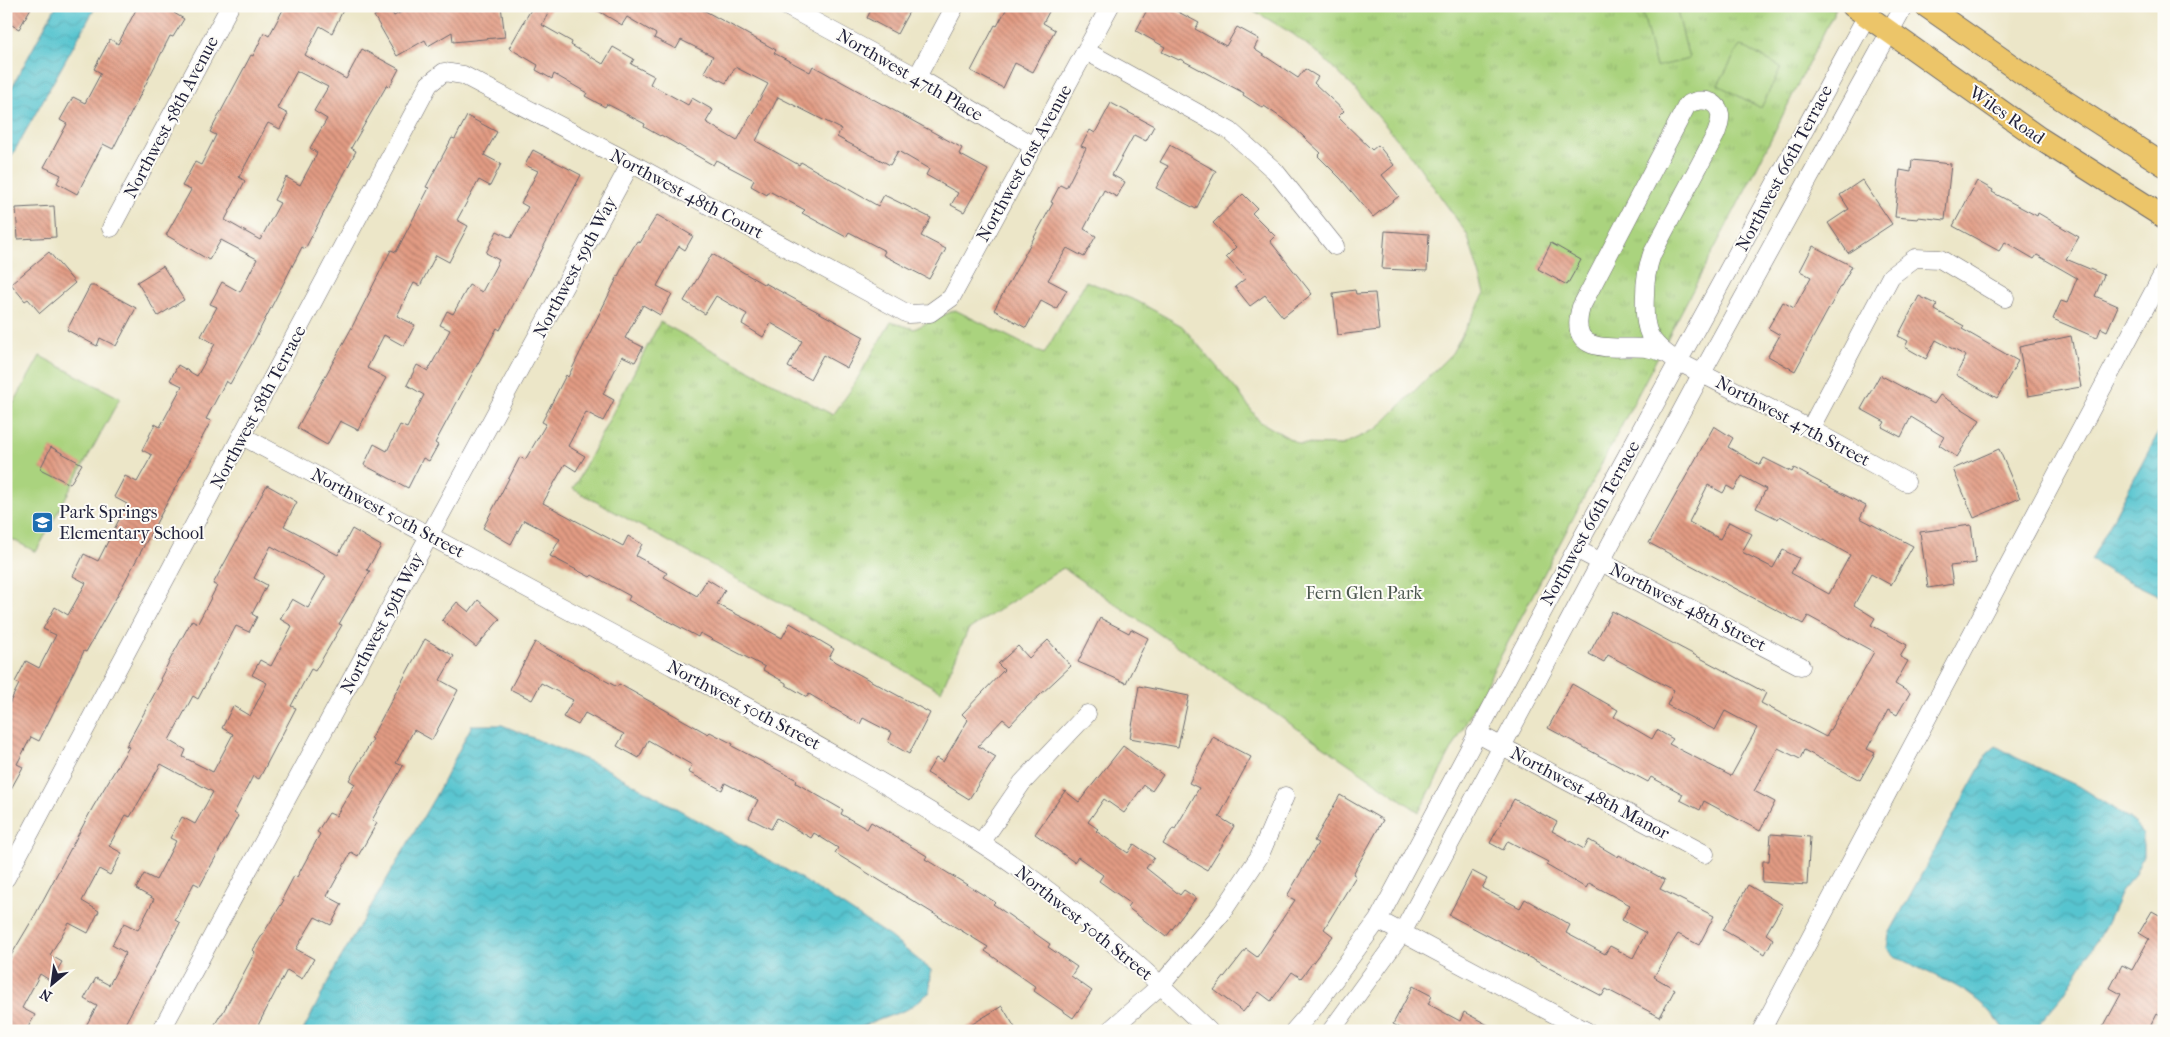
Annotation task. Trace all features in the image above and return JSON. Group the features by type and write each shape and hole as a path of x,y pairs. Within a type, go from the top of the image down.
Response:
{"main road":[{"path":"1926,6 2036,83 2164,165"},
{"name":"Wiles Road","path":"1864,9 1890,31 2039,138 2164,217"}],"street":[{"name":"Northwest 58th Avenue","path":"111,228 230,6"},
{"name":"Northwest 47th Place","path":"786,6 917,77 1033,146"},
{"path":"917,77 955,6"},
{"name":"Northwest 61st Avenue","path":"930,313 951,298 1110,6"},
{"name":"Northwest 66th Terrace","path":"1331,1031 1402,933 1600,561 1904,6"},
{"name":"Northwest 66th Terrace","path":"1294,1031 1313,1009 1378,920 1476,733 1576,549 1672,357 1864,9"},
{"path":"1086,51 1230,131 1275,171 1335,246"},
{"name":"Northwest 48th Court","path":"444,72 463,75 631,163 908,314 930,313"},
{"name":"Northwest 58th Terrace","path":"6,878 429,84 444,72"},
{"path":"1704,100 1712,104 1720,112 1720,122 1716,134 1652,254 1646,270 1645,327 1652,339 1672,357 1645,348 1612,349 1595,347 1585,341 1581,334 1578,324 1579,315 1581,307 1687,105 1694,101 1704,100"},
{"name":"Northwest 59th Way","path":"161,1031 631,163"},
{"path":"1810,429 1891,276 1915,258 1940,259 2005,298"},
{"path":"1761,1031 2164,272"},
{"name":"Northwest 47th Street","path":"1672,357 1810,429 1906,482"},
{"name":"Northwest 50th Street","path":"242,436 430,535 842,758 981,843 1072,910 1161,985 1209,1031"},
{"name":"Northwest 48th Street","path":"1576,549 1801,666"},
{"path":"981,843 1022,783 1087,714"},
{"name":"Northwest 48th Manor","path":"1476,733 1704,854"},
{"path":"1108,1031 1161,985 1227,906 1259,857 1285,796"},
{"path":"1378,920 1586,1031"}],"green space":[{"name":"Fern Glen Park","path":"1246,6 1836,8 1751,179 1419,812 1063,568 968,630 941,691 573,489 660,322 833,415 850,391 891,322 914,329 955,310 1044,354 1086,281 1137,301 1182,326 1240,394 1259,421 1299,444 1342,445 1378,428 1452,353 1485,293 1467,234 1413,158 1354,88 1320,55 1293,34"},
{"path":"1641,6 1676,6 1689,59 1656,67"},
{"path":"1740,45 1781,67 1761,108 1718,85"},
{"path":"40,356 120,398 36,552 6,536 6,417"}],"water":[{"path":"56,6 96,6 6,166 6,98"},
{"path":"2164,422 2164,598 2110,572 2091,560"},
{"path":"472,725 502,725 603,767 797,876 889,936 931,970 930,992 908,1009 850,1031 303,1031 336,966 436,795"},
{"path":"1996,746 2017,758 2078,786 2130,819 2143,835 2143,856 2134,876 2122,890 2107,923 2064,994 2041,1021 2036,1031 2005,1031 1981,1003 1968,993 1909,964 1893,955 1887,948 1889,934 1987,754"}],"building":[{"path":"6,6 32,6 19,29 6,22"},
{"path":"138,6 178,6 174,13 184,19 173,37 170,36 113,149 103,144 77,194 57,183 61,175 44,167 67,124 60,120 73,97 85,103 101,73 94,69 110,39 118,44"},
{"path":"285,6 345,6 332,33 320,26 305,55 346,79 362,49 399,69 390,86 387,85 351,148 356,151 305,249 302,247 230,384 226,381 206,419 211,421 116,598 86,652 84,651 39,741 31,737 17,764 23,767 6,798 6,710 19,684 15,682 26,661 39,668 56,635 43,629 55,607 68,615 86,583 73,576 84,554 98,561 127,504 114,497 125,476 137,482 152,455 142,450 155,424 160,427 182,386 170,380 178,365 197,376 215,344 201,336 217,307 210,304 222,282 240,292 257,259 221,240 209,260 166,235 191,190 182,186 195,162 201,165 216,135 210,132 251,55 253,56 264,33 269,36","holes":["297,71 328,87 314,111 327,119 310,148 317,153 300,185 286,177 274,200 280,203 260,240 225,220 245,181 239,177 268,123 280,129 288,114 277,108"]},
{"path":"412,6 501,6 505,37 453,42 452,32 428,46 425,40 397,56 374,16 389,7 394,16"},
{"path":"533,6 552,6 542,25 572,42 571,45 603,64 613,47 634,59 631,64 654,76 650,84 688,105 692,98 713,110 706,122 737,141 768,84 735,67 726,83 704,72 713,56 681,40 676,49 654,38 656,34 627,17 622,25 590,6 696,6 776,50 774,53 810,72 813,66 962,148 959,154 988,170 964,212 951,205 958,193 926,175 929,169 898,151 890,165 837,137 841,129 778,97 756,141 799,165 801,162 878,206 884,195 931,218 921,236 946,249 929,279 883,255 885,251 849,232 846,237 802,213 805,210 769,191 767,195 751,186 754,180 716,160 713,165 644,127 645,124 607,104 605,107 585,96 587,93 554,74 552,79 536,70 538,65 509,48"},
{"path":"873,6 912,6 897,34 867,18"},
{"path":"1008,6 1052,6 1043,23 1055,30 1033,72 1015,63 1003,88 971,71 995,25 997,26"},
{"path":"1149,6 1167,6 1199,23 1195,29 1226,46 1237,27 1259,39 1254,49 1298,78 1305,69 1318,77 1314,83 1344,111 1338,117 1372,150 1378,145 1394,165 1382,175 1399,196 1373,217 1341,179 1318,156 1321,153 1289,123 1264,106 1263,108 1243,95 1244,93 1180,59 1162,52 1165,47 1136,31"},
{"path":"1111,103 1154,126 1146,141 1134,135 1112,175 1125,182 1117,197 1104,190 1084,229 1096,236 1084,257 1067,248 1048,280 1067,290 1056,309 1041,301 1026,328 994,310 1053,203 1051,202 1060,185 1066,188 1086,148 1081,146 1090,130 1095,133"},
{"path":"467,116 497,132 484,155 501,164 490,186 479,180 457,220 468,226 449,262 436,255 420,286 414,283 397,316 415,325 404,346 384,335 367,368 386,378 358,430 340,421 327,445 297,428 351,329 391,250 396,252 429,188 426,187 452,138 455,139"},
{"path":"1170,145 1216,171 1196,209 1156,188 1168,166 1160,162"},
{"path":"533,150 581,175 500,330 497,328 435,443 438,445 429,461 423,458 408,488 364,465 374,444 387,451 400,425 407,428 424,395 407,385 417,365 428,371 450,330 440,325 447,311 453,314 469,285 482,292 499,260 486,253 497,231 511,238 528,207 521,203 538,171 525,165"},
{"path":"1912,160 1951,164 1945,220 1895,217 1900,170 1911,172"},
{"path":"1862,180 1892,224 1848,253 1828,223 1849,209 1840,195"},
{"path":"1977,181 1993,190 1992,192 2037,216 2038,213 2079,237 2066,259 2104,275 2095,296 2118,306 2107,331 2101,328 2097,338 2053,319 2061,301 2067,303 2077,278 2037,255 2034,259 2005,242 1999,251 1953,226"},
{"path":"1243,194 1257,208 1252,213 1275,236 1270,241 1312,294 1283,317 1265,295 1250,306 1235,287 1246,278 1226,257 1236,247 1213,223"},
{"path":"54,206 56,237 18,239 16,208"},
{"path":"657,215 693,236 685,250 679,246 657,286 672,294 660,315 643,305 625,338 643,347 635,362 622,356 603,394 614,400 603,421 586,412 568,446 585,456 576,471 565,464 543,503 623,546 628,536 642,544 636,556 667,573 664,577 697,596 707,579 725,590 717,604 782,638 790,623 834,649 829,658 930,713 909,754 888,742 892,733 863,718 860,724 809,694 807,697 763,670 765,667 700,633 698,637 628,600 630,596 592,575 590,577 550,556 560,539 524,520 511,544 483,528 520,457 525,460 546,424 542,422 566,375 568,377 627,258 637,241 640,243"},
{"path":"1385,231 1429,234 1427,271 1382,269"},
{"path":"1551,243 1581,260 1567,285 1538,269"},
{"path":"1813,246 1852,266 1795,371 1768,356 1780,335 1768,328 1783,302 1794,308 1811,277 1800,271"},
{"path":"49,252 75,283 40,313 28,299 25,301 11,284"},
{"path":"712,254 765,285 765,283 864,337 847,368 823,355 810,379 788,367 802,341 771,323 763,337 742,324 747,314 716,296 705,314 684,301"},
{"path":"163,266 184,300 158,316 137,282"},
{"path":"90,286 95,286 136,308 116,346 100,338 97,346 67,330"},
{"path":"1355,290 1356,294 1375,293 1379,330 1338,335 1333,293"},
{"path":"1919,296 1937,305 1935,310 1964,326 1962,329 2018,361 1997,398 1956,375 1966,356 1936,340 1926,359 1905,347 1908,341 1898,336"},
{"path":"2071,336 2081,387 2028,396 2019,347"},
{"path":"1880,375 1934,404 1940,395 1980,420 1957,457 1939,445 1944,437 1911,417 1901,437 1882,427 1885,422 1861,409"},
{"path":"1714,426 1733,438 1728,447 1760,465 1764,458 1792,472 1794,468 1866,506 1860,518 1913,546 1891,585 1871,574 1854,605 1875,618 1871,625 1907,645 1900,657 1908,661 1895,684 1910,693 1897,715 1888,710 1867,749 1875,753 1860,780 1804,750 1800,759 1778,748 1754,791 1775,802 1760,831 1704,801 1700,810 1680,800 1683,794 1651,777 1648,782 1548,728 1572,684 1618,710 1614,717 1652,739 1657,730 1673,739 1669,744 1731,776 1736,767 1757,728 1725,711 1715,730 1667,705 1674,690 1608,655 1604,662 1589,654 1612,611 1766,693 1761,703 1826,737 1874,652 1808,616 1803,624 1649,543","holes":["1742,476 1766,489 1756,508 1778,519 1780,516 1850,555 1829,594 1791,573 1799,558 1783,550 1773,568 1742,552 1752,534 1729,522 1720,539 1689,522 1708,485 1723,493 1727,486 1734,490"]},
{"path":"51,447 82,464 70,484 40,469"},
{"path":"1999,449 2020,498 1974,518 1953,469"},
{"path":"267,485 297,502 284,526 338,555 352,529 381,546 367,570 370,571 339,624 342,625 315,671 311,669 291,706 296,708 259,779 253,776 234,813 238,816 200,886 194,883 175,920 180,923 121,1031 83,1031 97,1006 84,999 96,978 109,985 126,953 112,945 124,923 138,930 154,899 136,889 144,874 156,880 176,841 170,838 182,817 195,824 213,792 161,764 130,817 126,815 109,846 122,853 110,875 99,869 82,901 99,911 88,933 69,923 50,955 62,962 51,981 40,974 22,1008 35,1015 26,1031 6,1031 6,964 35,915 93,807 129,747 126,746 192,620 198,623 217,586 213,584","holes":["271,546 326,576 308,608 292,599 280,619 292,626 271,666 260,660 252,675 267,683 250,716 233,706 222,728 233,734 213,772 183,757 186,750 169,740 193,696 198,699 236,626 249,632 257,617 252,614 267,585 254,578"]},
{"path":"1971,525 1976,563 1950,566 1953,584 1928,588 1920,532"},
{"path":"478,600 500,619 476,647 442,620 457,602 469,612"},
{"path":"1100,618 1129,633 1131,629 1148,638 1126,683 1078,662"},
{"path":"425,639 454,656 440,680 458,690 432,740 414,730 396,763 403,766 372,820 377,823 358,856 351,852 327,896 342,904 331,925 315,917 296,949 314,959 302,979 287,970 255,1031 211,1031 255,952 253,950 284,900 282,899 294,876 297,877 320,834 317,832 329,813 336,816 355,784 349,780 373,739 371,738"},
{"path":"1048,640 1071,666 1010,725 1003,719 978,746 996,757 969,799 927,773 936,758 943,762 968,720 962,714 1004,670 998,664 1018,646 1029,658"},
{"path":"535,642 617,687 619,684 708,734 710,732 733,744 732,746 797,780 796,783 843,810 841,814 867,829 871,822 927,856 925,859 995,902 993,904 1050,944 1048,947 1077,967 1071,976 1092,991 1073,1018 1034,991 1036,987 985,951 988,947 835,853 838,848 814,833 811,838 777,818 771,829 749,818 758,800 725,783 722,790 688,772 692,765 648,740 639,758 617,746 624,734 585,713 578,725 563,717 573,700 541,683 532,700 510,689"},
{"path":"1139,686 1189,696 1178,747 1130,738"},
{"path":"1213,737 1251,757 1219,817 1234,826 1207,870 1163,844 1173,828 1175,829 1199,788 1189,783"},
{"path":"1123,746 1163,775 1152,791 1144,785 1124,813 1104,799 1088,822 1098,829 1096,831 1128,853 1134,844 1154,858 1146,868 1180,895 1184,890 1196,898 1166,937 1127,907 1130,903 1099,881 1103,875 1078,857 1074,862 1035,834 1065,791 1079,802"},
{"path":"1340,795 1383,820 1353,874 1356,876 1324,929 1333,936 1301,978 1292,972 1271,1001 1259,992 1243,1012 1214,990 1246,949 1257,957 1295,900 1287,896 1318,843 1314,841"},
{"path":"1514,799 1557,822 1552,831 1584,849 1589,840 1618,857 1619,855 1665,880 1660,889 1714,916 1699,945 1678,934 1671,945 1654,977 1675,989 1660,1017 1606,989 1602,996 1449,915 1472,871 1487,879 1482,888 1520,908 1525,899 1570,925 1566,933 1605,954 1610,946 1633,958 1646,933 1622,920 1630,905 1589,883 1586,888 1546,865 1548,862 1508,841 1503,850 1490,843"},
{"path":"1771,834 1810,837 1807,885 1762,882 1763,861 1769,861"},
{"path":"1748,885 1783,905 1766,934 1773,939 1765,954 1723,930"},
{"path":"2164,910 2164,1017 2157,1013 2148,1031 2101,1031 2121,994 2110,988 2122,965 2132,970 2149,939 2139,933 2152,911 2161,916"},
{"path":"1413,986 1432,996 1428,1004 1460,1021 1464,1012 1499,1031 1406,1031 1393,1024"},
{"path":"1002,1006 1017,1031 961,1031"}],"place":[{"name":"Park Springs Elementary School","path":"43,522"}]}
